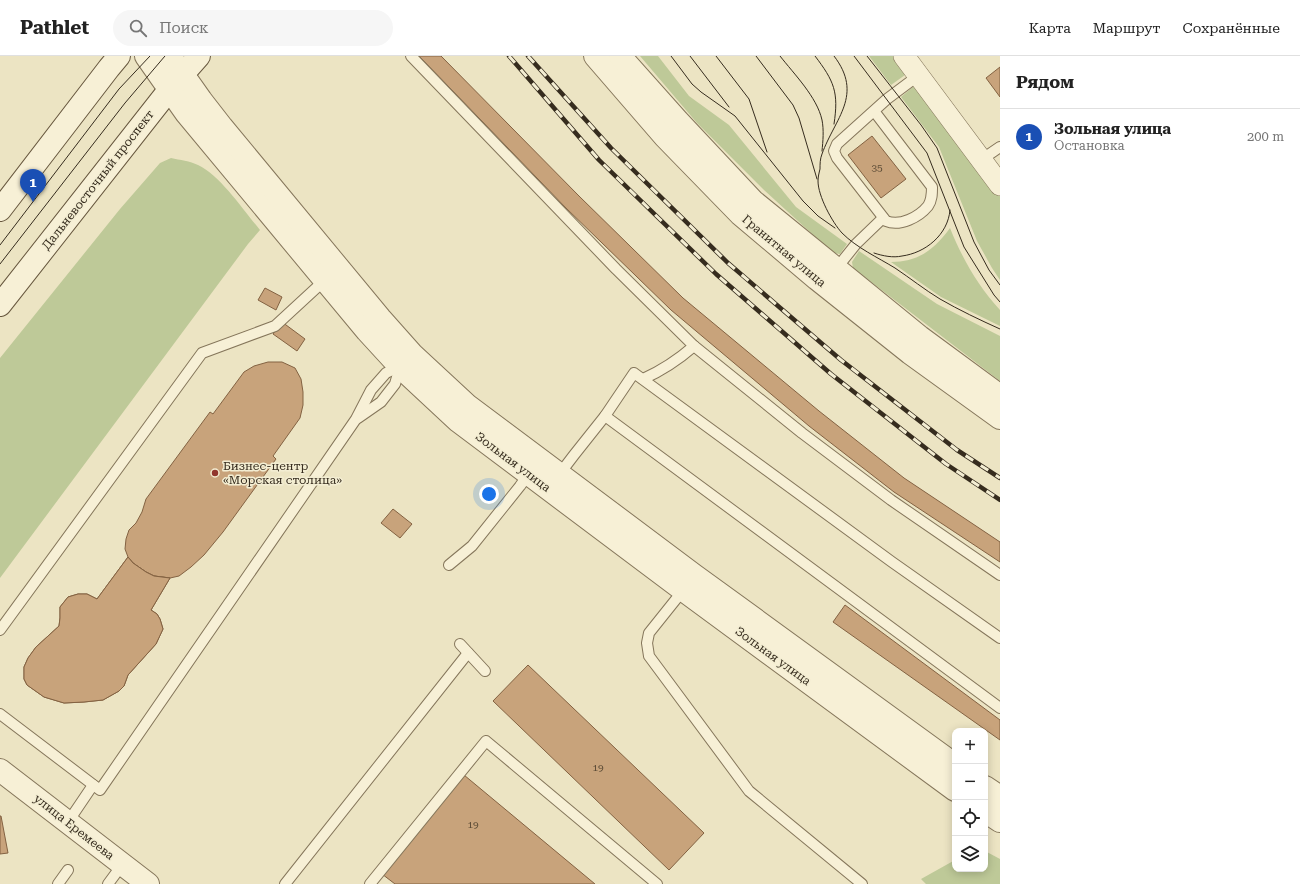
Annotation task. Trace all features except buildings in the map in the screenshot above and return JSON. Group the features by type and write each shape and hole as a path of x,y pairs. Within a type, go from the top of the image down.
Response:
{"street":[{"path":"0,210 119,56"},
{"name":"Зольная улица","path":"146,56 176,82"},
{"name":"Зольная улица","path":"170,56 176,82 186,113 332,274 380,318 406,361 467,405 533,466 689,583 952,788"},
{"name":"Дальневосточный проспект","path":"0,305 176,82 199,56"},
{"name":"Гранитная улица","path":"595,56 665,137 740,214 817,279 910,353 1000,418"},
{"name":"Гранитная улица","path":"620,56 678,122 753,200 920,337 1000,396"},
{"path":"904,56 920,75 1000,185"},
{"name":"Зольная улица","path":"689,583 954,764"},
{"name":"улица Еремеева","path":"0,770 148,884"},
{"path":"988,789 1000,797"},
{"path":"988,813 1000,821"}],"lane":[{"path":"411,56 616,269 694,346 802,433 878,490 1000,575"},
{"path":"874,111 932,187 932,196 928,205 916,215 900,224 886,222 837,158 834,150 837,144 887,99 920,75"},
{"path":"981,160 1000,147"},
{"path":"836,269 856,244 883,218"},
{"path":"0,630 202,353 275,326 332,274"},
{"path":"644,379 659,372 678,360 694,346"},
{"path":"0,714 100,790 356,419 371,390 386,373 406,361"},
{"path":"356,419 381,402 395,384 406,361"},
{"path":"554,482 605,416 634,373 886,557 1000,638"},
{"path":"605,416 1000,708"},
{"path":"449,565 472,546 533,466"},
{"path":"689,583 649,633 646,643 649,656 749,791 862,884"},
{"path":"460,644 485,670"},
{"path":"285,884 468,653"},
{"path":"370,884 486,741 656,884"},
{"path":"68,822 93,785"},
{"path":"108,884 122,865"},
{"path":"58,884 68,870"}],"green space":[{"path":"640,56 658,56 689,96 729,125 796,207 847,244 840,254 833,253 764,190 697,123"},
{"path":"869,56 897,56 906,69 905,75 891,85"},
{"path":"914,86 1000,191 1000,280 977,241 939,147 901,97"},
{"path":"171,158 192,162 215,177 260,230 248,244 0,578 0,358 120,209 160,163"},
{"path":"950,228 971,271 1000,310 1000,326 941,297 891,262 909,260 925,253 938,243"},
{"path":"859,251 937,304 1000,336 1000,381 853,268 852,262"},
{"path":"988,853 1000,859 1000,884 926,884 921,879 952,862 952,872 988,872"}],"tram line":[{"path":"0,245 119,89 150,56"},
{"path":"0,264 125,103 165,56"},
{"path":"671,56 692,84 735,116 803,201 818,216 835,228"},
{"path":"690,56 729,107"},
{"path":"716,56 749,99 767,152"},
{"path":"756,56 793,105 799,118 817,179"},
{"path":"780,56 810,94 819,111 823,128 822,151"},
{"path":"815,56 827,73 834,87 836,103 834,124"},
{"path":"834,56 843,70 847,83 847,95 844,106 821,156 818,176 820,194 834,222 842,233 867,252 895,268 947,303 1000,329"},
{"path":"854,56 927,153 964,247 1000,302"},
{"path":"867,56 937,148 974,242 989,270 1000,285"},
{"path":"874,253 899,257 911,254 927,247 940,235 945,227 950,210"}],"railway":[{"path":"509,56 599,160 716,274 831,374 946,464 1000,500"},
{"path":"528,56 611,148 728,263 841,360 957,450 1000,478"}],"place":[{"name":"Зольная улица","path":"33,202"},
{"name":"Бизнес-центр «Морская столица»","path":"215,473"}]}
